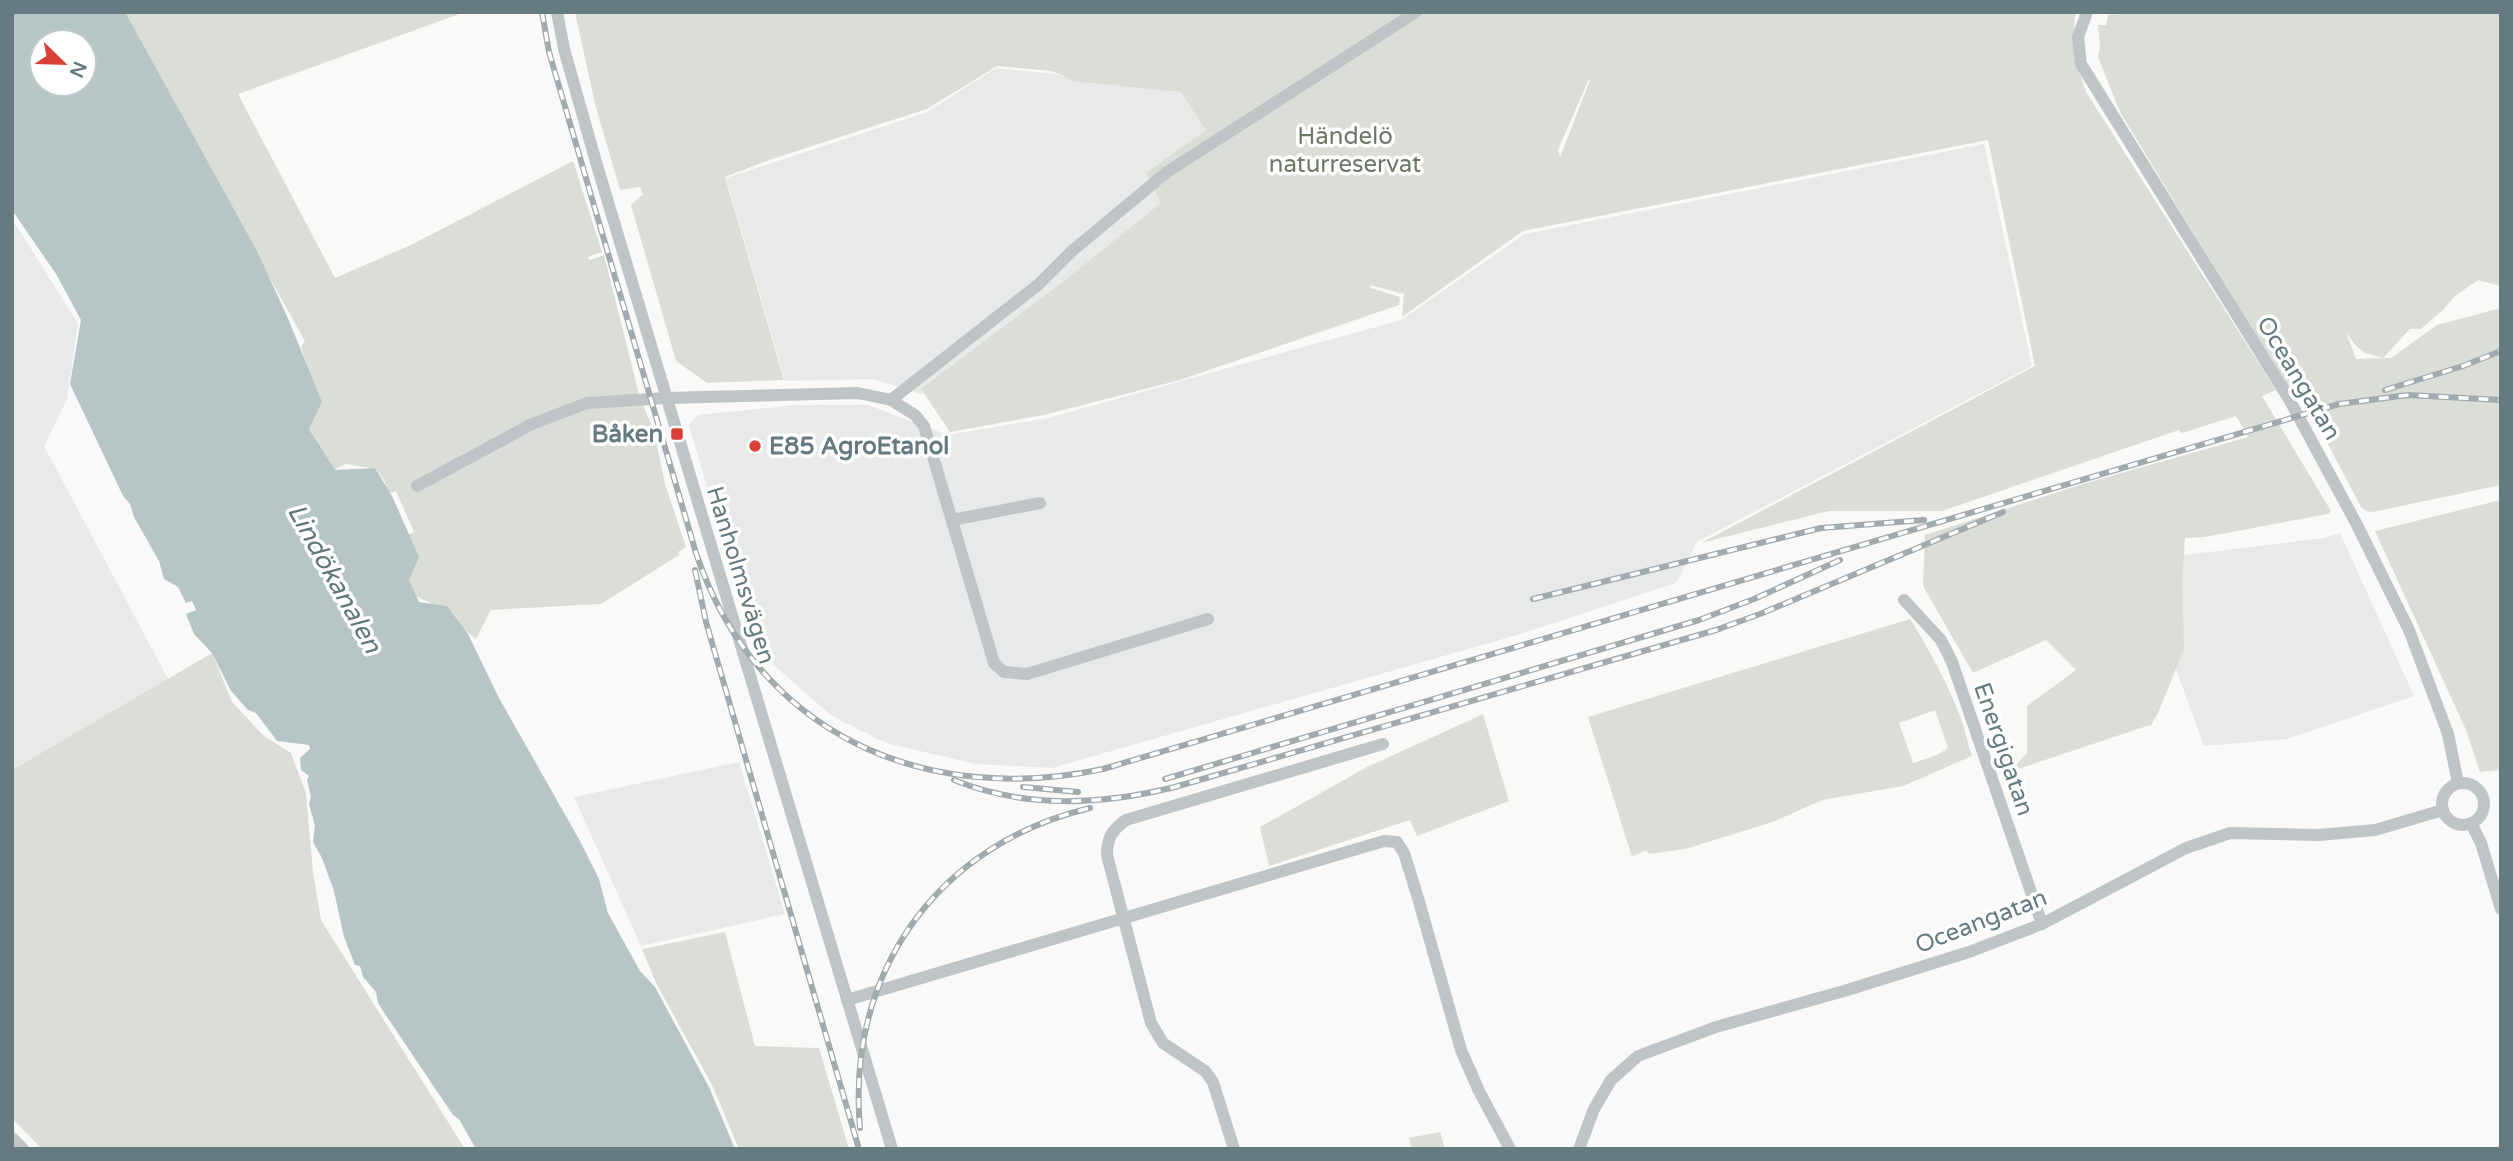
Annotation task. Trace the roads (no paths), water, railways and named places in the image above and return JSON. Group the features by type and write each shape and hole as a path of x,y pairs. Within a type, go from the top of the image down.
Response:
{"street":[{"name":"Hanholmsvägen","path":"557,12 564,49 596,162 892,1149"},
{"path":"891,400 1039,284 1072,251 1167,172 1416,12"},
{"name":"Oceangatan","path":"2087,12 2078,37 2081,64 2289,399 2356,523 2409,630 2448,734 2458,783"},
{"path":"416,486 532,424 587,403 858,393 891,400 915,415 924,426 994,663 1004,672 1027,674 1208,619"},
{"path":"952,520 1040,503"},
{"name":"Energigatan","path":"1904,600 1941,640 1952,662 2042,924"},
{"path":"1234,1149 1213,1083 1205,1071 1163,1043 1151,1023 1107,855 1107,842 1114,829 1126,820 1382,744"},
{"path":"2458,783 2473,785 2483,797 2482,812 2471,823 2463,825 2447,817 2443,810 2445,793 2458,783"},
{"name":"Oceangatan","path":"1580,1149 1594,1109 1611,1080 1638,1056 1716,1027 1969,952 2042,924 2186,848 2230,832 2319,835 2375,830 2443,810"},
{"path":"2471,823 2481,843 2501,909"},
{"path":"847,1000 1384,841 1396,842 1408,864 1461,1050 1510,1149"},
{"path":"12,1138 23,1149"}],"water":[{"name":"Lindökanalen","path":"12,12 125,12 257,251 287,316 322,402 309,429 335,470 375,468 392,496 419,557 409,580 419,602 447,606 468,634 499,698 580,841 599,879 608,913 640,971 655,987 709,1087 735,1149 476,1149 459,1119 453,1115 378,1003 376,992 363,977 360,966 355,965 344,937 334,891 313,842 315,826 309,804 309,776 301,770 300,758 310,749 309,745 277,741 256,713 248,710 231,691 212,653 194,634 186,614 196,610 192,601 186,603 178,587 164,579 159,561 134,517 130,504 123,496 70,384 81,320 56,274 12,210"}],"railway":[{"path":"542,12 549,52 696,553 723,616 760,668 804,710 854,743 911,765 972,777 1036,778 1103,769 2339,404 2408,395 2501,400"},
{"path":"2385,390 2463,366 2501,351"},
{"path":"954,780 1009,796 1064,801 1119,798 1175,787 1716,630 2003,512"},
{"path":"1533,599 1821,528 1924,520"},
{"path":"1165,779 1699,620 1754,599 1840,560"},
{"path":"695,570 706,622 859,1149"},
{"path":"1023,787 1078,792"},
{"path":"860,1128 860,1071 869,1017 887,968 913,923 947,884 988,851 1036,826 1090,808"}],"place":[{"name":"Båken","path":"677,434"},
{"name":"E85 AgroEtanol","path":"755,446"}],"park label":[{"name":"Händelö naturreservat","path":"1345,150"}]}
